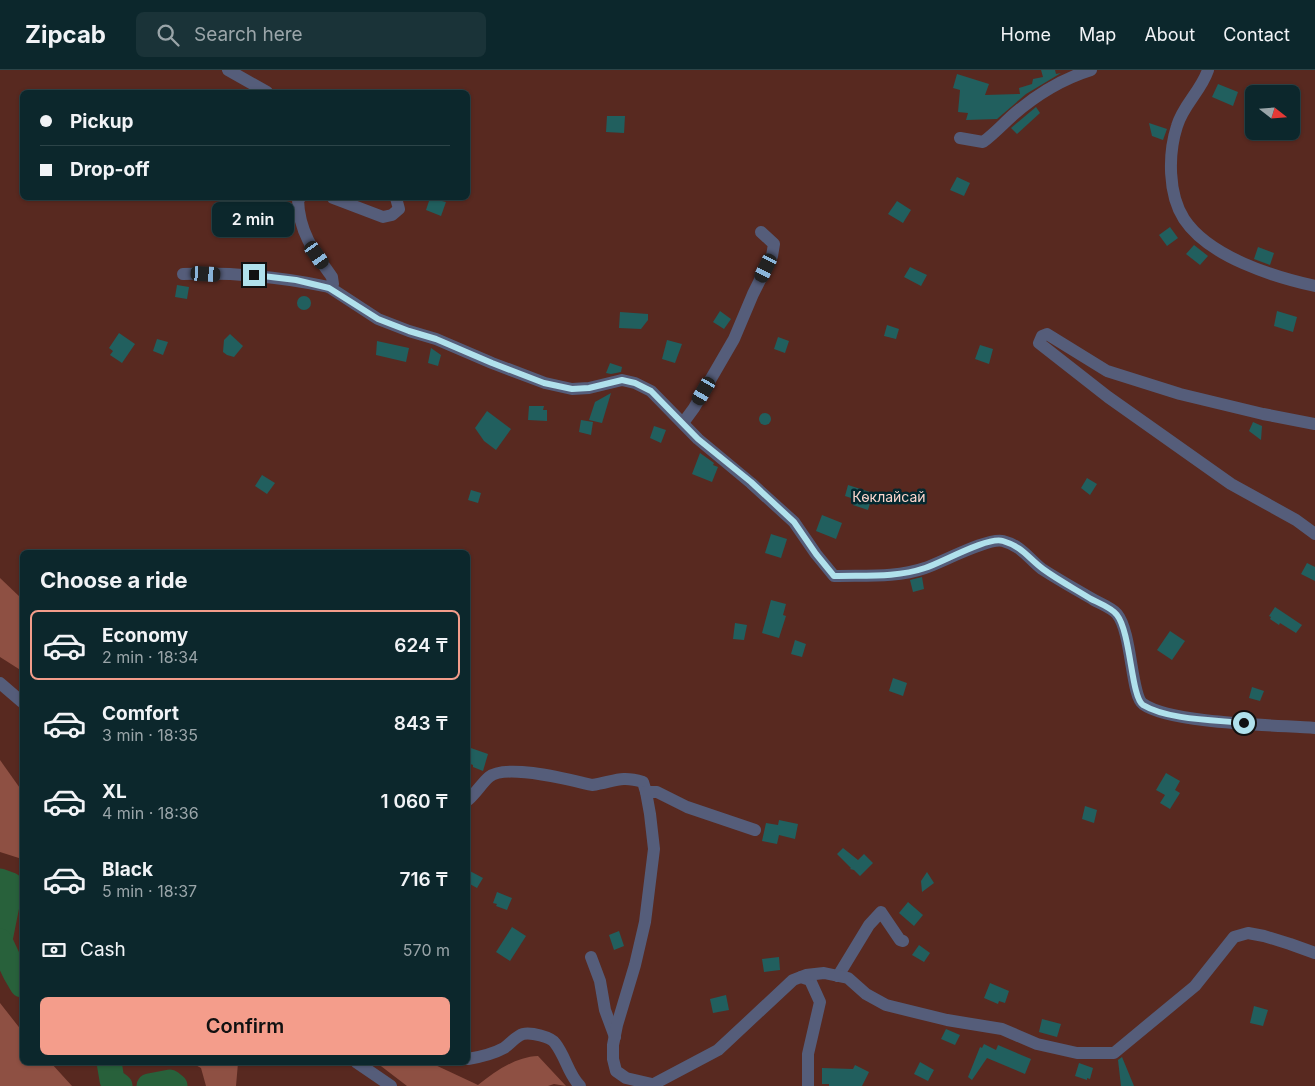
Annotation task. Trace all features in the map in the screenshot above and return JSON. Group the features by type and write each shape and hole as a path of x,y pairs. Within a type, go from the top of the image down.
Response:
{"street":[{"path":"228,70 263,90"},
{"path":"960,138 983,142 1012,116 1045,91 1073,76 1091,70"},
{"path":"1208,70 1202,84 1187,104 1177,125 1171,148 1170,170 1173,188 1184,219 1197,234 1220,251 1244,264 1315,286"},
{"path":"298,200 298,217 306,236 332,277 332,284 329,288"},
{"path":"338,200 383,217 392,215 399,209 397,200"},
{"path":"683,423 694,408 734,339 772,256 774,244 761,232"},
{"path":"183,274 254,275 296,280 329,288 378,319 436,339 544,383 572,389 589,388 622,380 635,383 651,391 698,439 751,482 794,522 834,576 905,574 925,568 985,543 1001,540 1024,550 1041,568 1117,614 1132,663 1136,693 1142,704 1160,712 1194,719 1315,728"},
{"path":"1315,424 1263,414 1180,394 1107,370 1047,334 1042,336 1039,343 1108,397 1231,484 1296,520 1315,534"},
{"path":"0,683 20,700"},
{"path":"470,798 489,777 502,772 520,772 592,785 602,784 614,779 630,778 643,782 650,814 654,849 645,922 615,1037 613,1059 616,1071 626,1078 651,1085 718,1050 794,980 801,977 824,973 848,978 866,994 886,1005 947,1020 1002,1029 1037,1044 1077,1054 1114,1053 1196,986 1234,936 1248,933 1264,936 1315,953"},
{"path":"646,792 656,792 680,804 755,830"},
{"path":"838,976 869,924 880,912 900,940 903,941"},
{"path":"591,957 600,981 605,1010 615,1037"},
{"path":"801,977 810,980 820,1002 808,1054 808,1086"},
{"path":"470,1060 503,1048 523,1034 534,1034 554,1040 564,1056 572,1078 580,1086"},
{"path":"360,1065 391,1086"}],"green space":[{"name":"Көклайсай","path":"0,70 1315,70 1315,1086 0,1086"}],"shaded area":[{"path":"0,578 20,597 20,670 0,657"},
{"path":"0,760 20,788 20,858 0,852"},
{"path":"0,1003 20,1028 20,1065 53,1065 72,1086 0,1086"},
{"path":"538,1056 566,1086 554,1084 548,1086 407,1086 380,1065 435,1065 478,1085 499,1070 521,1059"},
{"path":"196,1065 238,1065 236,1086 206,1086 201,1068"}],"building":[{"path":"1041,70 1055,70 1056,74 1061,73 1026,94 997,119 966,120 968,113 958,112 960,90 953,88 957,74 989,84 985,95 1020,94 1019,88 1032,84 1033,79 1043,77"},
{"path":"1218,84 1238,92 1233,106 1212,97"},
{"path":"1036,107 1040,113 1017,134 1011,128"},
{"path":"607,116 625,116 624,133 606,132"},
{"path":"1149,123 1167,129 1163,140 1152,136"},
{"path":"957,177 970,183 964,196 950,190"},
{"path":"429,200 446,202 441,216 426,210"},
{"path":"897,201 911,210 903,223 888,214"},
{"path":"1170,227 1178,238 1167,246 1159,235"},
{"path":"1194,245 1208,256 1200,265 1186,254"},
{"path":"1258,247 1274,253 1270,265 1254,259"},
{"path":"910,267 927,275 921,286 904,277"},
{"path":"177,285 189,287 187,299 175,297"},
{"path":"304,296 309,298 311,303 309,308 304,310 299,308 297,303 299,298"},
{"path":"720,311 731,319 724,329 713,322"},
{"path":"1277,311 1297,317 1293,332 1274,326"},
{"path":"620,312 648,314 648,320 641,329 619,328"},
{"path":"887,325 899,329 896,339 884,336"},
{"path":"119,333 135,344 122,363 110,355 113,351 109,348"},
{"path":"230,334 243,346 234,357 223,352 224,340"},
{"path":"778,337 789,341 785,353 774,349"},
{"path":"157,339 168,342 163,355 153,351"},
{"path":"667,340 682,344 675,363 662,359"},
{"path":"377,341 409,348 406,362 376,355"},
{"path":"980,345 993,349 989,364 975,359"},
{"path":"431,348 441,355 438,366 428,363"},
{"path":"610,363 622,367 621,372 606,373"},
{"path":"611,393 602,423 589,420 595,402"},
{"path":"529,406 544,406 543,410 547,410 547,421 528,420"},
{"path":"487,411 511,429 496,450 484,441 475,428"},
{"path":"765,413 771,419 765,425 759,419"},
{"path":"581,420 593,422 591,435 579,432"},
{"path":"1253,422 1262,426 1261,440 1249,431"},
{"path":"654,426 666,430 661,443 650,438"},
{"path":"700,453 718,467 712,482 692,474"},
{"path":"262,475 275,483 267,494 255,486"},
{"path":"1087,478 1097,484 1090,495 1081,488"},
{"path":"848,485 873,493 868,510 853,505 854,499 845,496"},
{"path":"471,490 481,493 478,503 468,500"},
{"path":"822,515 842,523 836,539 816,531"},
{"path":"771,534 787,539 781,558 765,553"},
{"path":"1307,563 1315,567 1315,581 1301,574"},
{"path":"922,577 924,589 913,592 910,580"},
{"path":"771,600 786,604 783,615 786,616 779,638 762,633"},
{"path":"1275,607 1302,625 1296,633 1270,619 1271,617 1269,616"},
{"path":"735,623 747,625 744,640 733,639"},
{"path":"1170,631 1185,641 1172,660 1157,650"},
{"path":"795,640 806,644 802,657 791,654"},
{"path":"893,678 907,683 903,696 889,691"},
{"path":"1252,687 1264,691 1260,701 1249,698"},
{"path":"470,748 488,754 483,771 473,767 470,764"},
{"path":"1166,773 1180,781 1175,790 1180,793 1170,809 1160,803 1165,795 1156,790"},
{"path":"1085,806 1097,810 1094,823 1082,819"},
{"path":"779,820 798,824 795,839 779,835 777,844 762,841 766,823 778,825"},
{"path":"843,848 858,860 864,854 873,863 860,876 850,869 837,854"},
{"path":"470,871 483,878 477,888 470,884"},
{"path":"927,872 934,883 922,892 921,881"},
{"path":"497,892 512,898 507,910 493,903"},
{"path":"908,902 923,915 914,926 899,913"},
{"path":"512,927 526,936 510,961 496,952"},
{"path":"619,931 624,946 614,950 609,935"},
{"path":"919,945 930,953 924,962 912,955"},
{"path":"779,957 780,970 764,972 762,959"},
{"path":"990,983 1009,991 1005,1003 999,1001 998,1004 984,998"},
{"path":"726,995 729,1010 713,1013 710,999"},
{"path":"1254,1006 1268,1010 1263,1026 1250,1023"},
{"path":"1042,1019 1061,1024 1057,1037 1039,1032"},
{"path":"946,1029 960,1035 955,1045 941,1039"},
{"path":"984,1044 996,1050 998,1045 1031,1059 1025,1074 987,1058 972,1080 968,1077 980,1047 982,1048"},
{"path":"1122,1057 1134,1086 1121,1086 1118,1060"},
{"path":"920,1062 934,1070 928,1081 914,1074"},
{"path":"1079,1063 1093,1068 1090,1079 1087,1078 1087,1080 1075,1076"},
{"path":"855,1065 869,1072 862,1086 829,1086 829,1084 822,1084 822,1068 853,1069"}],"waterway":[{"path":"0,881 11,885 0,940"},
{"path":"0,941 20,982"},
{"path":"110,1065 112,1080 120,1086"},
{"path":"149,1086 170,1082 175,1086"}],"route":[{"path":"254,275 296,280 329,288 378,319 436,339 544,383 572,389 589,388 622,380 635,383 651,391 698,439 751,482 794,522 834,576 905,574 925,568 985,543 1001,540 1024,550 1041,568 1117,614 1132,663 1136,693 1142,704 1160,712 1194,719 1244,723"}]}
